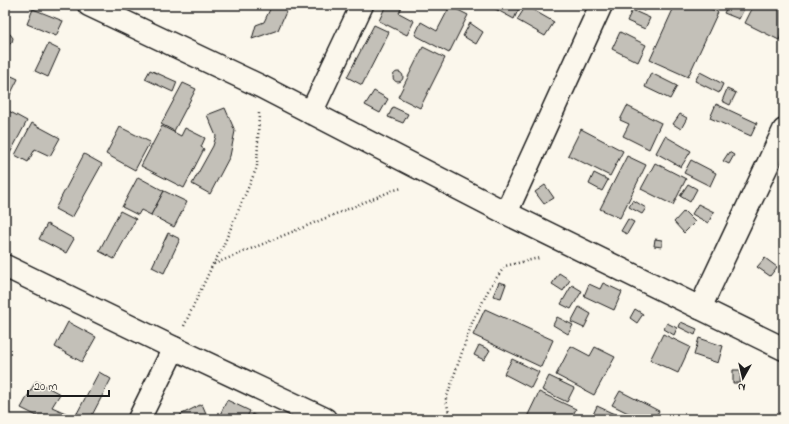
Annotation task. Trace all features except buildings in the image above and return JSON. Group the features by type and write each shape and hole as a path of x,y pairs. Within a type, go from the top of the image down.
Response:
{"street":[{"path":"89,5 127,14 311,113 437,178 784,348"},
{"path":"311,113 362,5"},
{"path":"506,213 601,5"},
{"path":"700,308 784,130"},
{"path":"5,266 325,419"},
{"path":"139,419 174,348"}],"path":[{"path":"174,348 213,264 222,251 257,167 260,86"},
{"path":"213,264 394,190 437,178"},
{"path":"450,419 446,399 472,323 490,287 505,266 536,258 544,258"}]}
